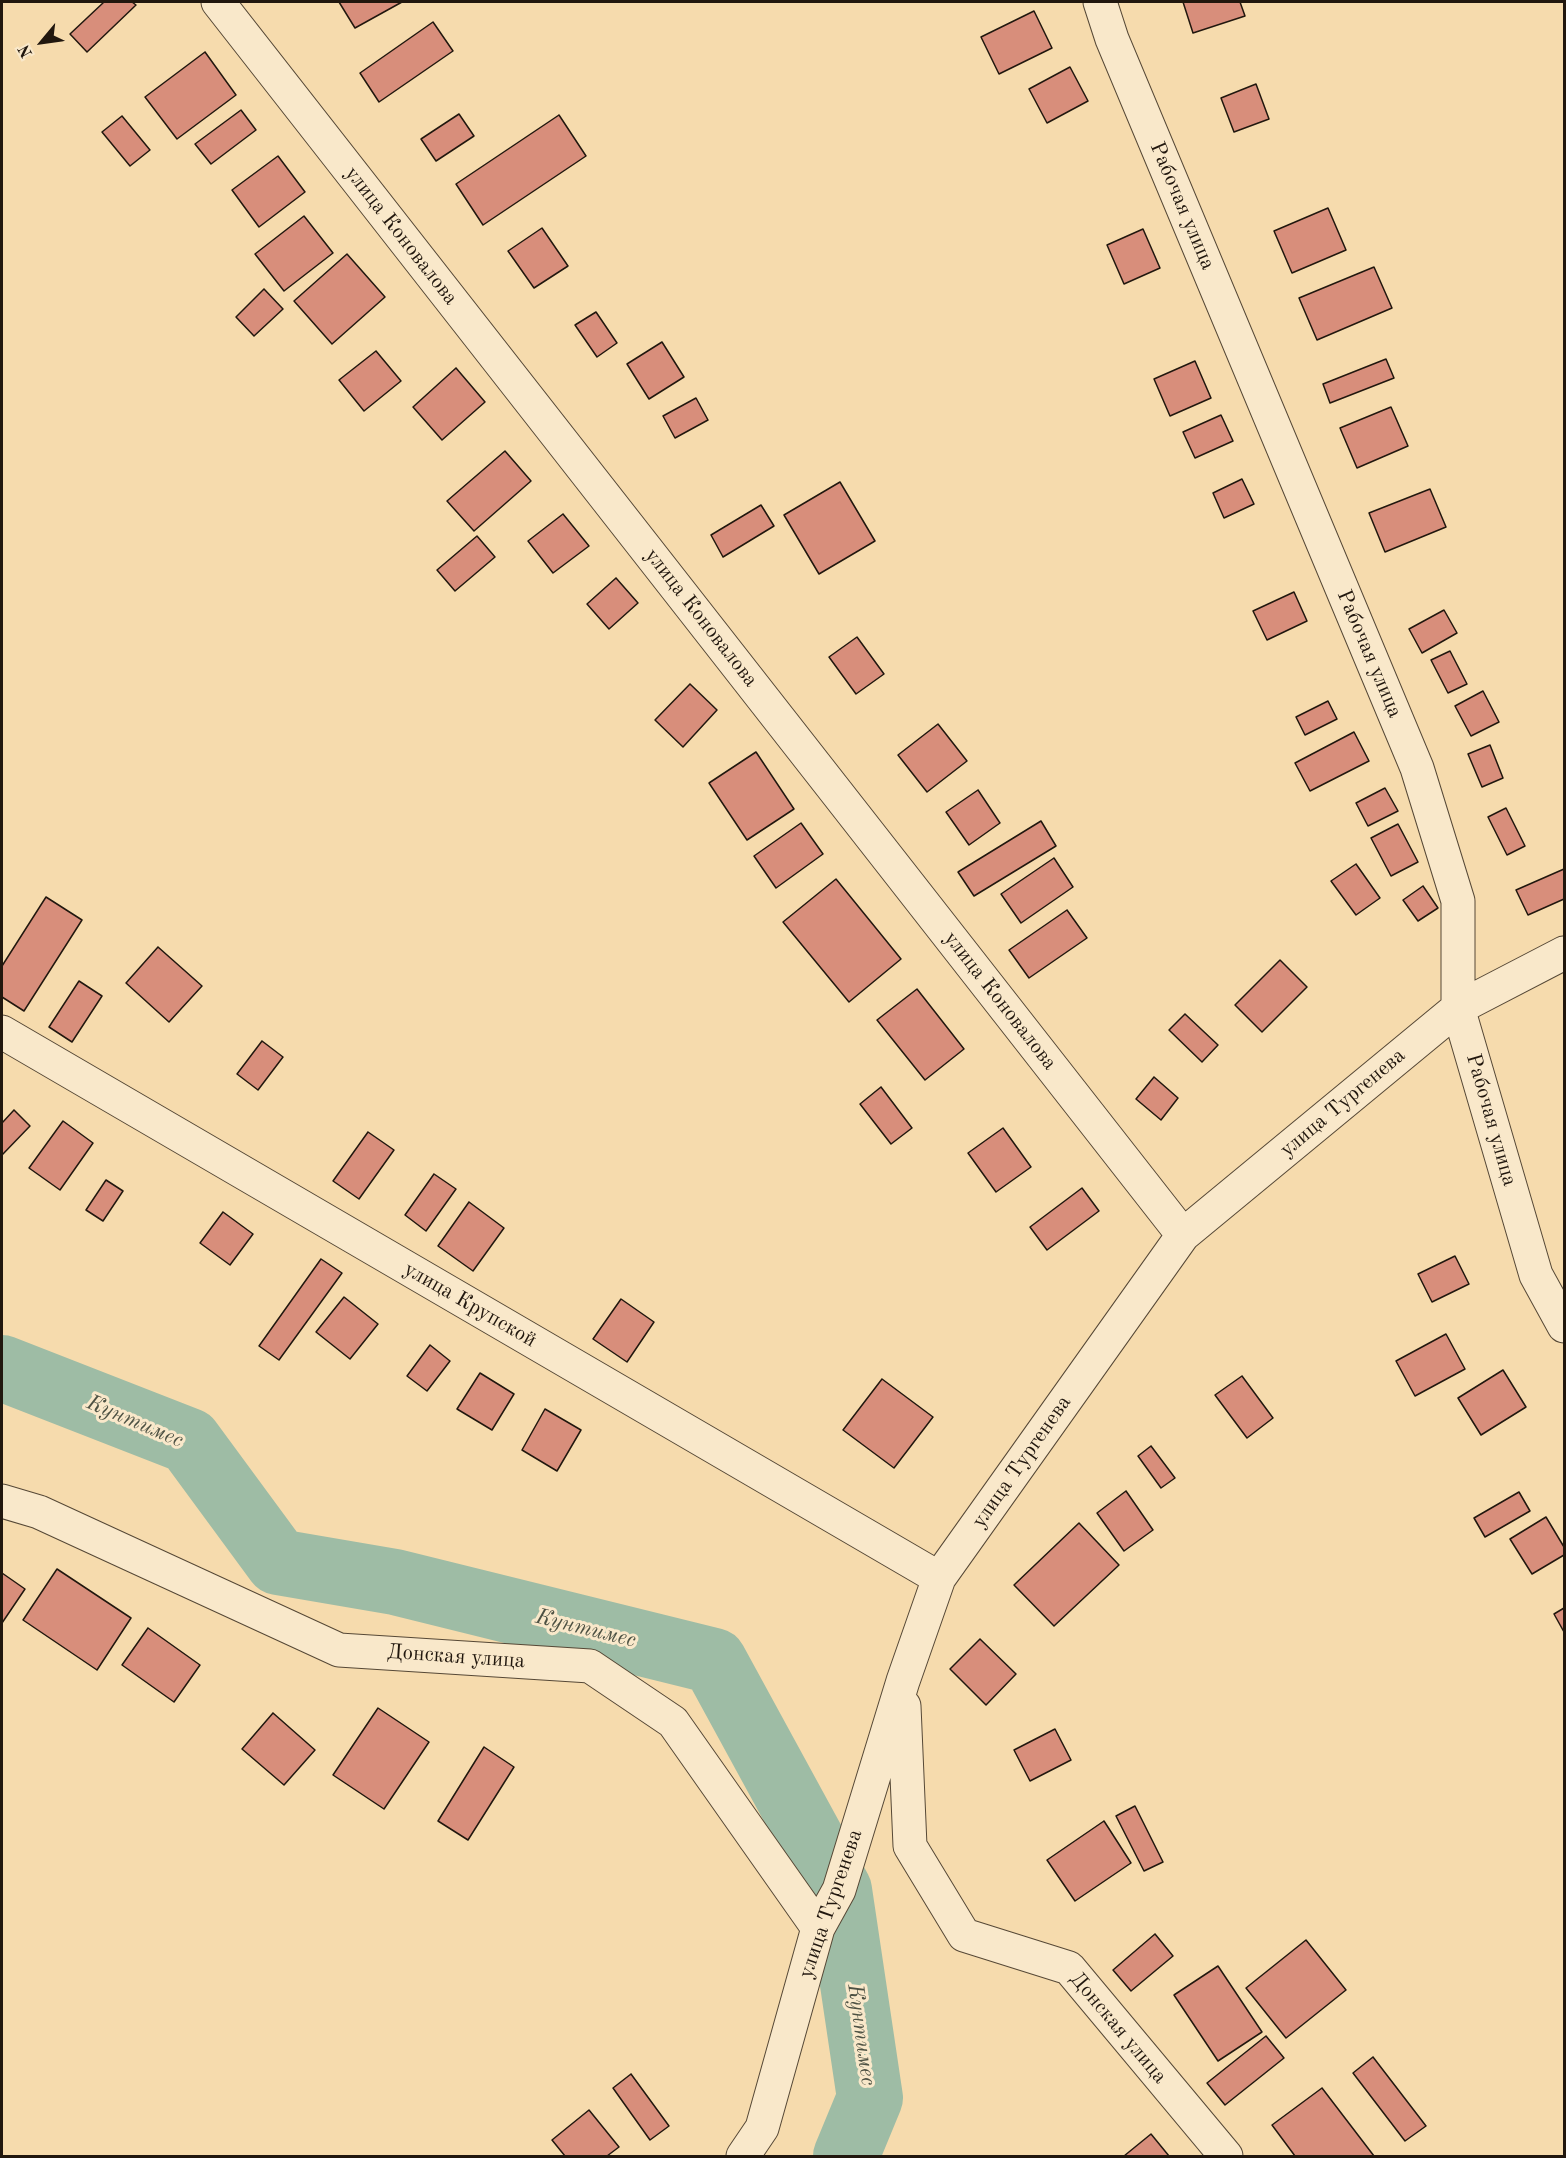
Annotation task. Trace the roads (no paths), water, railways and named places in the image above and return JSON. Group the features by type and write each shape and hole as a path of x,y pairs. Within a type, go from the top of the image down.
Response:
{"street":[{"name":"улица Коновалова","path":"218,2 1183,1235"},
{"name":"Рабочая улица","path":"1101,2 1122,61 1417,768 1458,901 1458,1008 1536,1275 1564,1326"},
{"name":"улица Тургенева","path":"743,2157 762,2128 818,1928 839,1890 903,1681 939,1578 1183,1235 1458,1008 1564,953"},
{"name":"улица Крупской","path":"2,1032 939,1578"},
{"name":"Донская улица","path":"2,1501 39,1512 339,1650 590,1666 673,1722 818,1928"},
{"name":"Донская улица","path":"903,1681 910,1846 964,1935 1069,1968 1226,2157"}],"waterway":[{"name":"Кунтимес","path":"2,1368 189,1441 278,1562 395,1582 714,1661 839,1890 870,2098 846,2156"}]}
